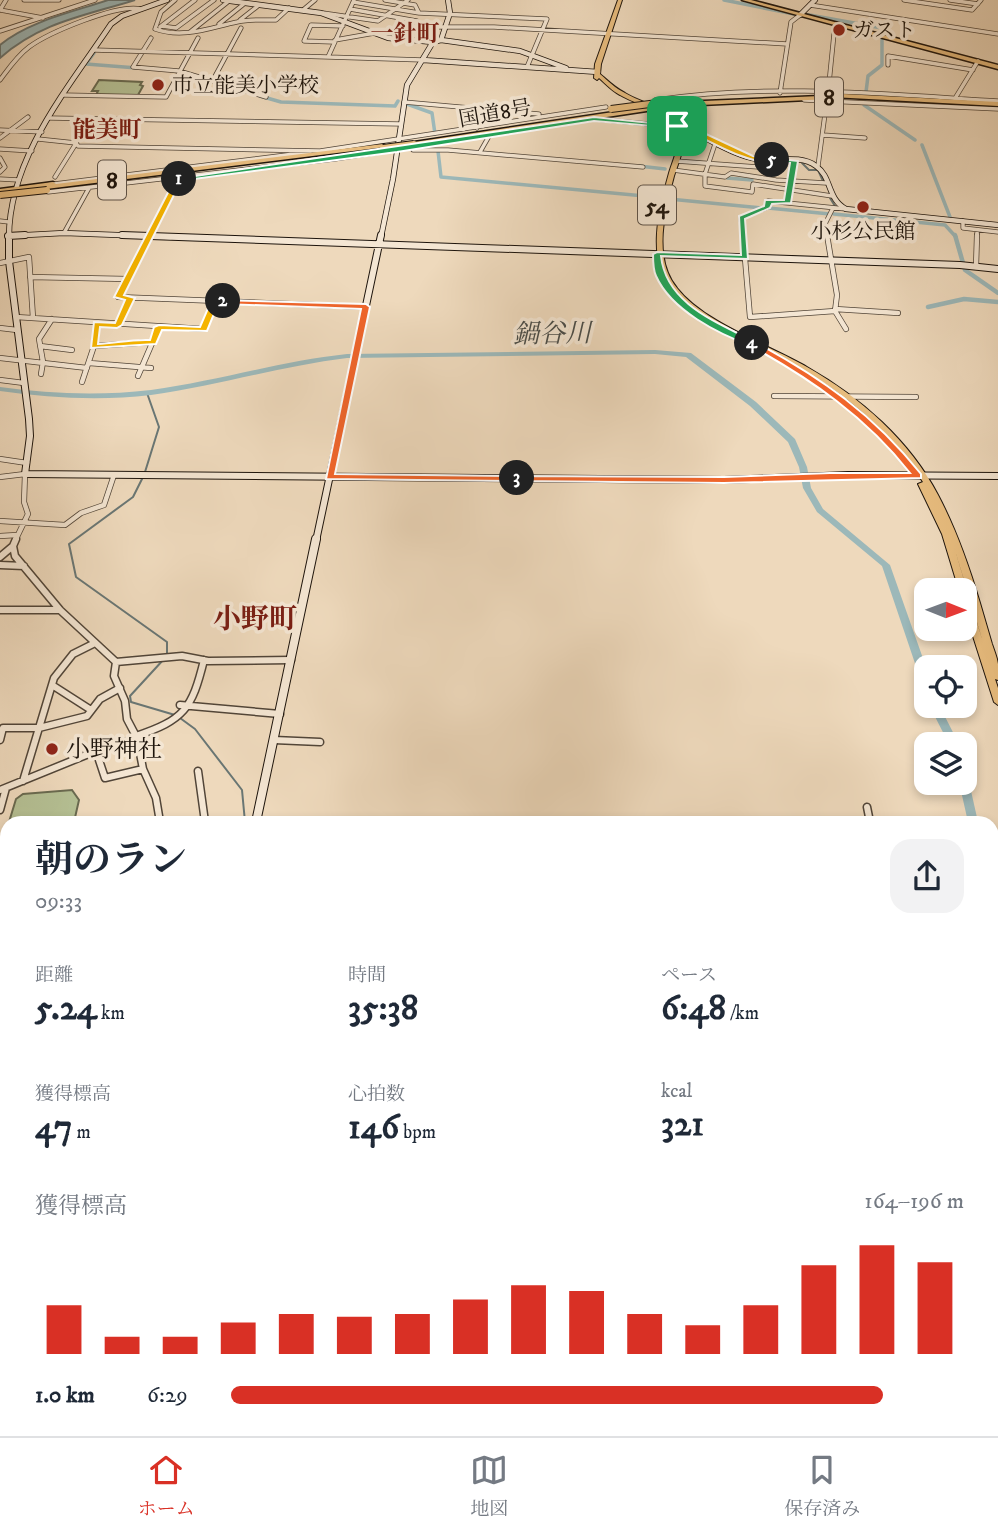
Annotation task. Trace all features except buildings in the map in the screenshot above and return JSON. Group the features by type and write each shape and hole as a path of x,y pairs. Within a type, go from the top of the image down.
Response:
{"highway":[{"path":"745,0 757,1 800,15 998,67"},
{"name":"8","path":"610,109 655,100 746,94 827,96"},
{"name":"国道8号","path":"413,143 477,129 676,102 827,96 998,105"},
{"name":"8","path":"647,108 676,102"},
{"path":"463,136 647,108"},
{"name":"国道8号","path":"191,171 463,136 610,109"},
{"name":"国道8号","path":"191,171 383,147"},
{"path":"0,194 191,171"},
{"path":"0,194 17,188 178,174"},
{"path":"17,188 47,190"}],"main road":[{"path":"620,0 596,78 603,86 647,108 674,126"},
{"name":"54","path":"659,254 662,207 681,138 674,126"},
{"name":"54","path":"674,126 677,140 658,199 659,254 667,280 685,302 808,370 897,441 921,476 953,534 998,677"},
{"name":"54","path":"921,476 946,534 960,578"},
{"name":"54","path":"977,634 998,702"}],"street":[{"path":"24,0 59,0"},
{"path":"1,30 94,0"},
{"path":"0,557 13,546 27,514 24,502 25,474 30,436 8,237 17,188 49,118 115,20 153,2 167,0"},
{"path":"155,29 164,6 175,0"},
{"path":"155,29 195,0"},
{"path":"162,26 176,28 214,0"},
{"path":"189,33 226,0 259,3 321,13 374,34 392,38 491,44 533,53 571,70"},
{"path":"303,10 315,0"},
{"path":"385,0 415,5 419,13 417,21 409,27"},
{"path":"408,0 378,21 311,25 303,41 335,41 409,27 445,27 544,28 787,44"},
{"path":"441,40 450,13 448,0"},
{"path":"780,92 791,22 815,0"},
{"path":"904,0 972,10 980,2"},
{"path":"950,0 980,2"},
{"path":"3,1 0,10 43,18"},
{"path":"328,57 353,1 419,13 547,19 527,67"},
{"path":"155,29 169,34 210,30 245,3"},
{"path":"239,21 259,3"},
{"path":"810,5 998,34"},
{"path":"217,26 239,21 276,20 289,8"},
{"path":"0,80 18,56 41,40 122,9 141,9"},
{"path":"350,9 417,21"},
{"path":"835,24 818,166 835,203 846,209"},
{"path":"319,41 326,25"},
{"path":"213,80 241,28"},
{"path":"151,38 133,67 179,71 266,97"},
{"path":"63,95 166,97 198,38"},
{"path":"257,816 380,245 407,85 433,42"},
{"path":"94,50 423,60 598,73"},
{"path":"888,65 888,56 973,70"},
{"path":"954,99 978,61"},
{"path":"655,100 716,93 780,92 949,107 998,105"},
{"path":"676,102 827,96 954,99 998,105"},
{"path":"404,102 548,116"},
{"path":"477,129 474,124 484,109"},
{"path":"37,186 319,152 548,116 610,109"},
{"path":"556,124 627,111"},
{"path":"0,138 28,117"},
{"path":"49,118 401,124"},
{"path":"55,177 89,119"},
{"path":"47,190 89,188 178,174 262,167 397,150 594,119 686,127 758,159 794,161 818,166"},
{"path":"0,130 42,132"},
{"path":"480,152 488,138 485,135"},
{"path":"823,135 865,138"},
{"path":"38,139 75,144 267,148 319,152"},
{"path":"716,141 705,174 707,187 752,192 757,177 758,159"},
{"path":"0,149 32,151"},
{"path":"397,150 480,152 643,167"},
{"path":"0,158 2,168"},
{"path":"676,161 758,167"},
{"path":"788,203 794,161"},
{"path":"673,170 724,177 731,173 826,183"},
{"path":"178,174 118,297 366,307"},
{"path":"0,179 17,188"},
{"path":"753,184 832,196"},
{"path":"64,233 89,188"},
{"path":"898,313 835,310 750,317 741,218 768,207 768,201 998,225"},
{"path":"833,208 825,223 837,295 835,310 846,329"},
{"path":"0,221 9,222"},
{"path":"963,221 963,228 998,232"},
{"path":"976,267 977,230"},
{"path":"0,239 64,233 964,265 998,269"},
{"path":"0,262 29,257 33,318"},
{"path":"30,277 128,278"},
{"path":"117,325 130,298"},
{"path":"16,317 204,329 215,301"},
{"path":"41,374 43,362 39,339 52,319"},
{"path":"82,382 94,346 97,324"},
{"path":"138,376 159,327"},
{"path":"0,328 17,330"},
{"path":"94,346 153,342"},
{"path":"40,346 72,350"},
{"path":"0,358 88,366 151,368"},
{"path":"0,380 24,383"},
{"path":"774,396 916,397"},
{"path":"0,459 27,463"},
{"path":"0,477 25,474 786,479 821,476 998,476"},
{"path":"0,521 60,527 81,513 104,505 114,475"},
{"path":"0,536 17,535"},
{"path":"13,546 15,556 60,610 116,662 182,656 204,660 291,660"},
{"path":"0,565 24,566"},
{"path":"0,610 60,610"},
{"path":"23,781 52,685 60,669 73,654 95,643"},
{"path":"0,810 3,789 137,737 179,717 195,699 204,660"},
{"path":"116,662 114,676 125,701 127,719 137,737 143,769 156,798 159,816"},
{"path":"52,685 91,710"},
{"path":"0,740 4,728 39,728 86,716 100,699 120,688"},
{"path":"180,705 279,714"},
{"path":"274,740 320,742"},
{"path":"96,751 104,778 143,769"},
{"path":"198,771 204,816"},
{"path":"867,807 869,816"}],"green space":[{"path":"99,80 142,82 140,85 143,86 138,95 96,95 98,91 92,91"},
{"path":"72,790 79,800 75,816 11,816 16,799 23,794"}],"water":[{"path":"108,0 135,0 47,28 0,58 0,45 24,30"}],"waterway":[{"path":"724,0 794,14"},
{"path":"804,14 882,28 882,34"},
{"path":"866,92 868,76 882,65 882,37"},
{"path":"94,53 86,64 137,68"},
{"path":"260,96 281,102 395,106 398,101"},
{"path":"865,102 864,105 915,140"},
{"path":"407,104 432,113 435,134"},
{"path":"922,145 950,217"},
{"path":"438,151 441,177 655,197"},
{"path":"802,163 809,170 818,170 823,181"},
{"path":"639,166 665,169"},
{"path":"727,178 752,180"},
{"path":"830,198 835,206"},
{"path":"669,199 762,208"},
{"path":"768,208 830,214"},
{"path":"834,214 945,225 955,236"},
{"path":"955,236 965,270 998,293"},
{"path":"928,307 964,299 998,302"},
{"name":"鍋谷川","path":"0,389 64,396 108,396 172,389 303,362 347,356 655,352 688,355 753,404 792,441 803,467 807,488 820,510 886,565 917,655"},
{"path":"145,472 159,427 147,393"},
{"path":"143,477 133,497 69,544 76,577 167,642 167,654"},
{"path":"164,659 130,696 131,702 175,715"},
{"path":"180,718 195,729 242,790 244,816"},
{"name":"鍋谷川","path":"941,718 948,732"},
{"name":"鍋谷川","path":"967,795 972,816"}],"place":[{"name":"ガスト","path":"839,30"},
{"name":"市立能美小学校","path":"158,85"},
{"name":"小杉公民館","path":"863,207"},
{"name":"小野神社","path":"52,749"}],"district":[{"name":"一針町","path":"405,33"},
{"name":"能美町","path":"107,129"},
{"name":"小野町","path":"255,618"}],"route":[{"path":"594,119 677,126 686,127 752,158 794,161 793,181 788,203 768,201 768,207 741,218 746,258 657,254 659,274 665,285 676,299 704,319 803,372 840,396 891,442 918,476 830,475 774,480 330,477 366,307 215,301 204,329 159,327 153,342 94,346 97,324 117,325 130,298 118,297 179,178 317,161 594,119"}]}
